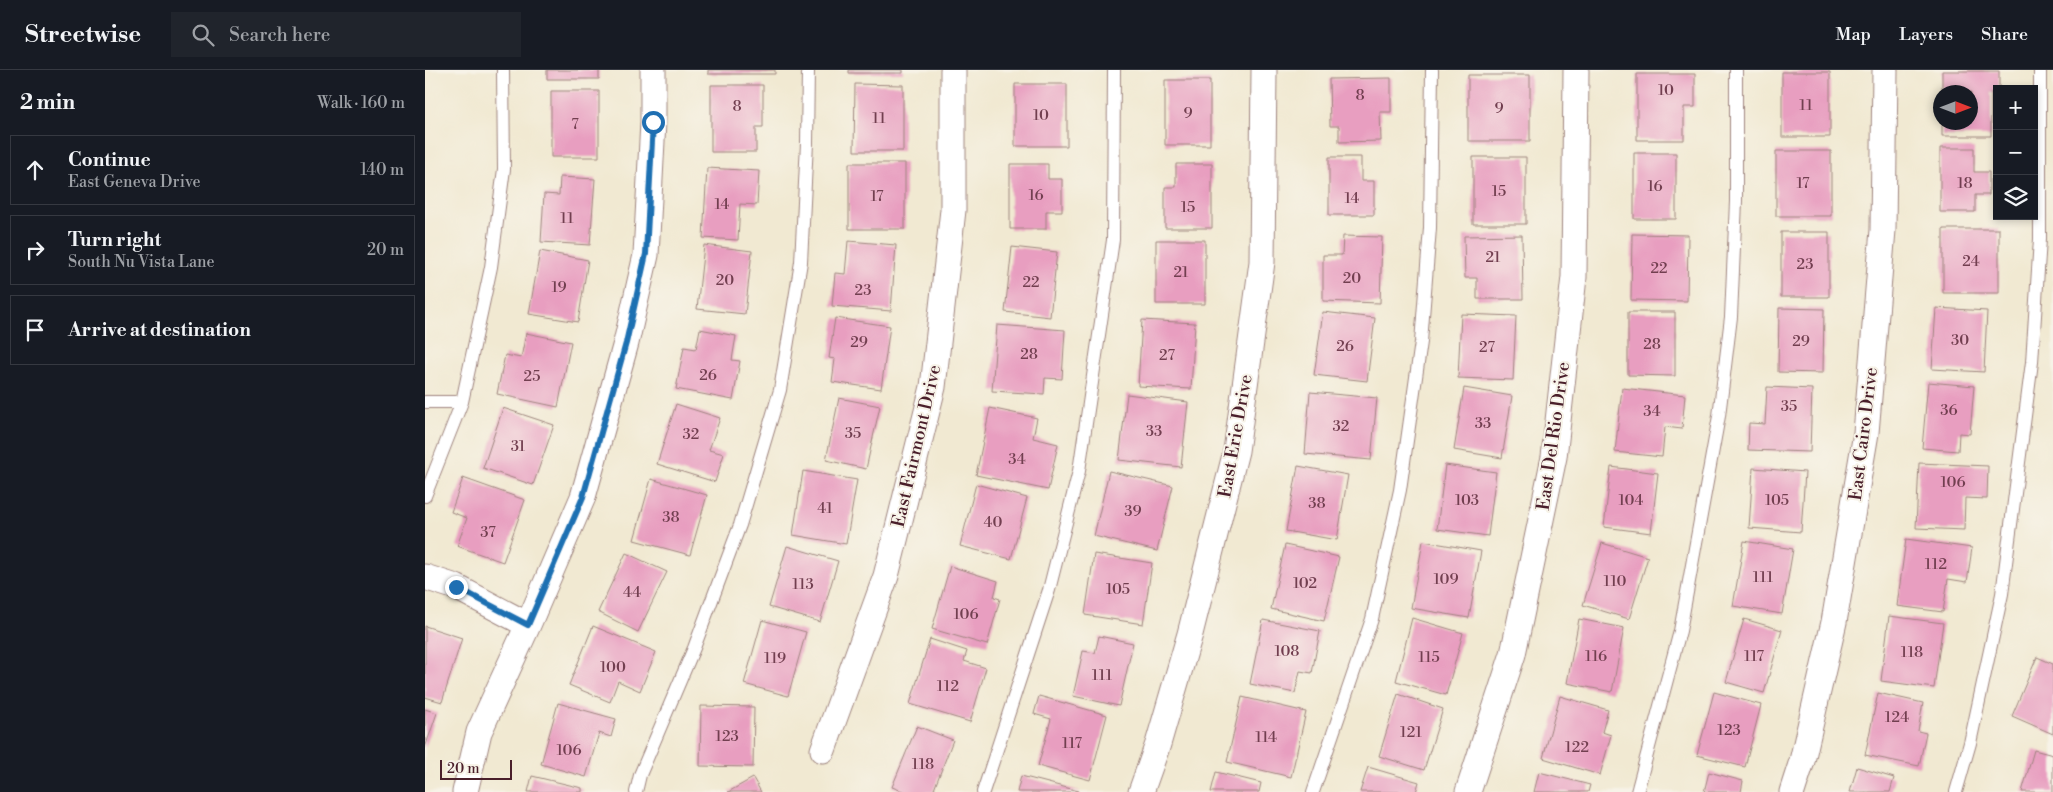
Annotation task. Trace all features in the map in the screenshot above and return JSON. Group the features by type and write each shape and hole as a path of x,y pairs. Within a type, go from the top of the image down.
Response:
{"street":[{"path":"465,792 479,732 528,625 583,497 628,334 646,254 653,122 653,70"},
{"name":"East Fairmont Drive","path":"823,750 886,576 933,387 953,210 953,70"},
{"name":"East Erie Drive","path":"1141,792 1158,744 1190,634 1236,451 1262,262 1264,70"},
{"name":"East Del Rio Drive","path":"1468,792 1513,654 1554,457 1574,277 1576,70"},
{"name":"East Cairo Drive","path":"1792,792 1802,761 1834,622 1866,433 1883,230 1885,70"},
{"path":"425,577 456,587 528,625"}],"lane":[{"path":"425,496 462,402 491,267 504,169 503,70"},
{"path":"636,792 641,775 694,648 741,525 780,390 801,262 807,143 808,70"},
{"path":"983,792 1049,590 1079,471 1113,240 1115,70"},
{"path":"1313,792 1372,619 1400,490 1421,342 1430,228 1432,70"},
{"path":"1637,792 1680,630 1719,416 1731,307 1736,201 1736,70"},
{"path":"1956,792 1970,743 2002,594 2032,362 2040,239 2040,70"},
{"path":"425,402 462,402"}],"building":[{"path":"547,70 599,70 599,79 547,79"},
{"path":"708,70 775,70 775,74 708,74"},
{"path":"849,70 903,70 903,73 849,73"},
{"path":"1942,71 1999,71 1999,85 1993,85 1993,93 1991,93 1991,136 1942,136 1942,130 1978,130 1978,85 1942,85"},
{"path":"1782,72 1830,72 1830,137 1782,137"},
{"path":"1637,74 1695,74 1695,107 1684,107 1684,140 1637,140"},
{"path":"1468,75 1530,75 1530,141 1468,141"},
{"path":"1391,78 1391,112 1380,112 1381,141 1339,142 1339,126 1330,126 1329,79"},
{"path":"1165,80 1210,80 1210,145 1165,145"},
{"path":"855,84 903,85 903,151 854,151"},
{"path":"1015,84 1067,84 1067,146 1015,146"},
{"path":"711,85 763,85 763,127 756,127 756,152 711,152"},
{"path":"551,91 599,91 599,157 551,157"},
{"path":"1940,148 1974,148 1974,172 1989,172 1989,195 1975,195 1975,212 1940,212"},
{"path":"1776,151 1831,151 1831,216 1776,216"},
{"path":"1634,153 1676,153 1676,219 1634,219"},
{"path":"1329,157 1361,157 1361,181 1374,181 1374,215 1329,215"},
{"path":"1473,157 1526,157 1526,224 1473,224"},
{"path":"849,163 905,163 905,229 849,229"},
{"path":"1010,164 1048,164 1048,179 1062,179 1062,211 1046,211 1046,229 1010,229"},
{"path":"1176,164 1212,164 1212,228 1165,228 1165,187 1176,187"},
{"path":"707,168 759,171 757,205 740,204 738,240 703,238"},
{"path":"560,177 595,179 590,245 541,242 544,194 559,195"},
{"path":"1943,229 1999,229 1999,293 1943,293"},
{"path":"1781,232 1829,232 1829,297 1781,297"},
{"path":"1632,234 1688,235 1687,301 1631,300"},
{"path":"1522,235 1523,299 1477,299 1477,278 1465,278 1464,236"},
{"path":"1343,236 1382,237 1380,303 1323,301 1323,255 1342,255"},
{"path":"1156,240 1205,240 1205,304 1156,304"},
{"path":"848,241 896,245 891,311 832,306 835,273 845,274"},
{"path":"704,245 752,251 745,314 697,309"},
{"path":"1012,247 1057,252 1050,317 1005,312"},
{"path":"540,251 588,260 578,322 529,314"},
{"path":"1779,308 1824,309 1823,373 1778,372"},
{"path":"1936,308 1987,311 1984,372 1932,369"},
{"path":"1323,312 1375,318 1367,381 1314,375"},
{"path":"1628,312 1675,312 1675,376 1628,375"},
{"path":"1461,314 1516,316 1513,380 1458,378"},
{"path":"835,318 890,326 881,389 832,382 835,359 829,358"},
{"path":"1142,320 1195,323 1191,389 1138,386"},
{"path":"997,325 1065,330 1062,379 1045,378 1044,394 992,391"},
{"path":"700,329 736,336 732,360 740,361 733,400 676,389 684,347 696,349"},
{"path":"526,333 571,342 558,407 497,394 505,355 521,358"},
{"path":"1928,382 1974,386 1970,434 1959,433 1958,451 1922,448"},
{"path":"1767,387 1812,389 1810,452 1748,450 1749,423 1765,424"},
{"path":"1464,388 1512,396 1502,458 1454,450"},
{"path":"1622,388 1685,395 1682,429 1665,427 1662,457 1615,452"},
{"path":"1310,392 1377,398 1371,460 1305,454"},
{"path":"1127,394 1188,402 1181,467 1119,460"},
{"path":"839,398 880,406 866,469 826,460"},
{"path":"676,404 720,418 709,450 724,454 715,482 657,464"},
{"path":"503,408 554,425 533,485 483,468"},
{"path":"990,408 1037,418 1033,438 1058,444 1048,490 976,475"},
{"path":"1919,463 1988,466 1987,499 1965,498 1964,530 1916,528"},
{"path":"1445,465 1496,472 1488,536 1437,529"},
{"path":"1298,466 1348,475 1337,540 1286,531"},
{"path":"1611,467 1658,473 1651,533 1604,527"},
{"path":"1753,468 1805,472 1801,532 1749,528"},
{"path":"803,471 857,480 846,544 793,535"},
{"path":"1109,471 1173,486 1157,551 1094,536"},
{"path":"463,478 525,500 503,562 457,546 467,518 451,512"},
{"path":"651,479 707,495 690,555 634,540"},
{"path":"976,484 1027,498 1011,559 960,546"},
{"path":"1906,539 1972,548 1967,582 1948,579 1943,612 1897,606"},
{"path":"1423,541 1481,551 1469,618 1411,608"},
{"path":"1744,541 1793,549 1782,614 1733,606"},
{"path":"1602,543 1648,557 1629,619 1583,605"},
{"path":"1285,545 1339,557 1324,621 1271,609"},
{"path":"787,546 838,561 820,622 769,607"},
{"path":"626,553 667,572 638,632 598,612"},
{"path":"1094,554 1152,563 1143,624 1085,615"},
{"path":"950,566 998,581 994,597 1000,599 987,645 932,629"},
{"path":"1889,616 1943,623 1934,688 1881,681"},
{"path":"1412,618 1463,633 1446,695 1396,681"},
{"path":"1579,619 1624,628 1612,692 1567,683"},
{"path":"1744,619 1782,630 1764,693 1726,682"},
{"path":"762,620 806,632 788,696 744,684"},
{"path":"1263,620 1320,631 1312,673 1300,671 1295,693 1250,684"},
{"path":"425,626 462,638 442,702 425,697"},
{"path":"593,626 656,652 640,691 618,681 610,702 569,685"},
{"path":"1099,636 1133,643 1119,706 1073,696 1083,651 1095,653"},
{"path":"930,639 967,651 964,661 986,668 970,722 910,704"},
{"path":"2037,657 2053,664 2053,734 2012,716"},
{"path":"1714,692 1761,705 1745,767 1697,755"},
{"path":"1878,693 1923,703 1918,731 1926,733 1919,766 1865,755"},
{"path":"1398,694 1443,709 1424,770 1379,756"},
{"path":"1039,696 1107,715 1090,780 1038,766 1051,719 1034,714"},
{"path":"1560,696 1608,710 1602,732 1611,735 1600,775 1543,758"},
{"path":"1242,697 1306,712 1291,777 1227,762"},
{"path":"558,703 616,719 611,737 599,733 586,777 541,764"},
{"path":"701,706 754,707 753,767 700,766"},
{"path":"425,709 437,713 425,748"},
{"path":"917,726 953,740 933,792 905,792 892,787"},
{"path":"2034,750 2053,755 2053,792 2022,792"},
{"path":"1368,767 1419,782 1416,792 1360,792"},
{"path":"1857,767 1894,778 1890,792 1850,792"},
{"path":"1216,772 1261,783 1259,792 1211,792"},
{"path":"1539,772 1590,785 1588,792 1534,792"},
{"path":"1709,772 1743,781 1741,792 1704,792"},
{"path":"532,776 582,788 582,792 528,792"},
{"path":"1021,776 1079,791 1079,792 1017,792"},
{"path":"753,778 761,792 728,792"}],"route":[{"path":"456,587 528,625 583,497 626,343 646,254 653,122"}]}
